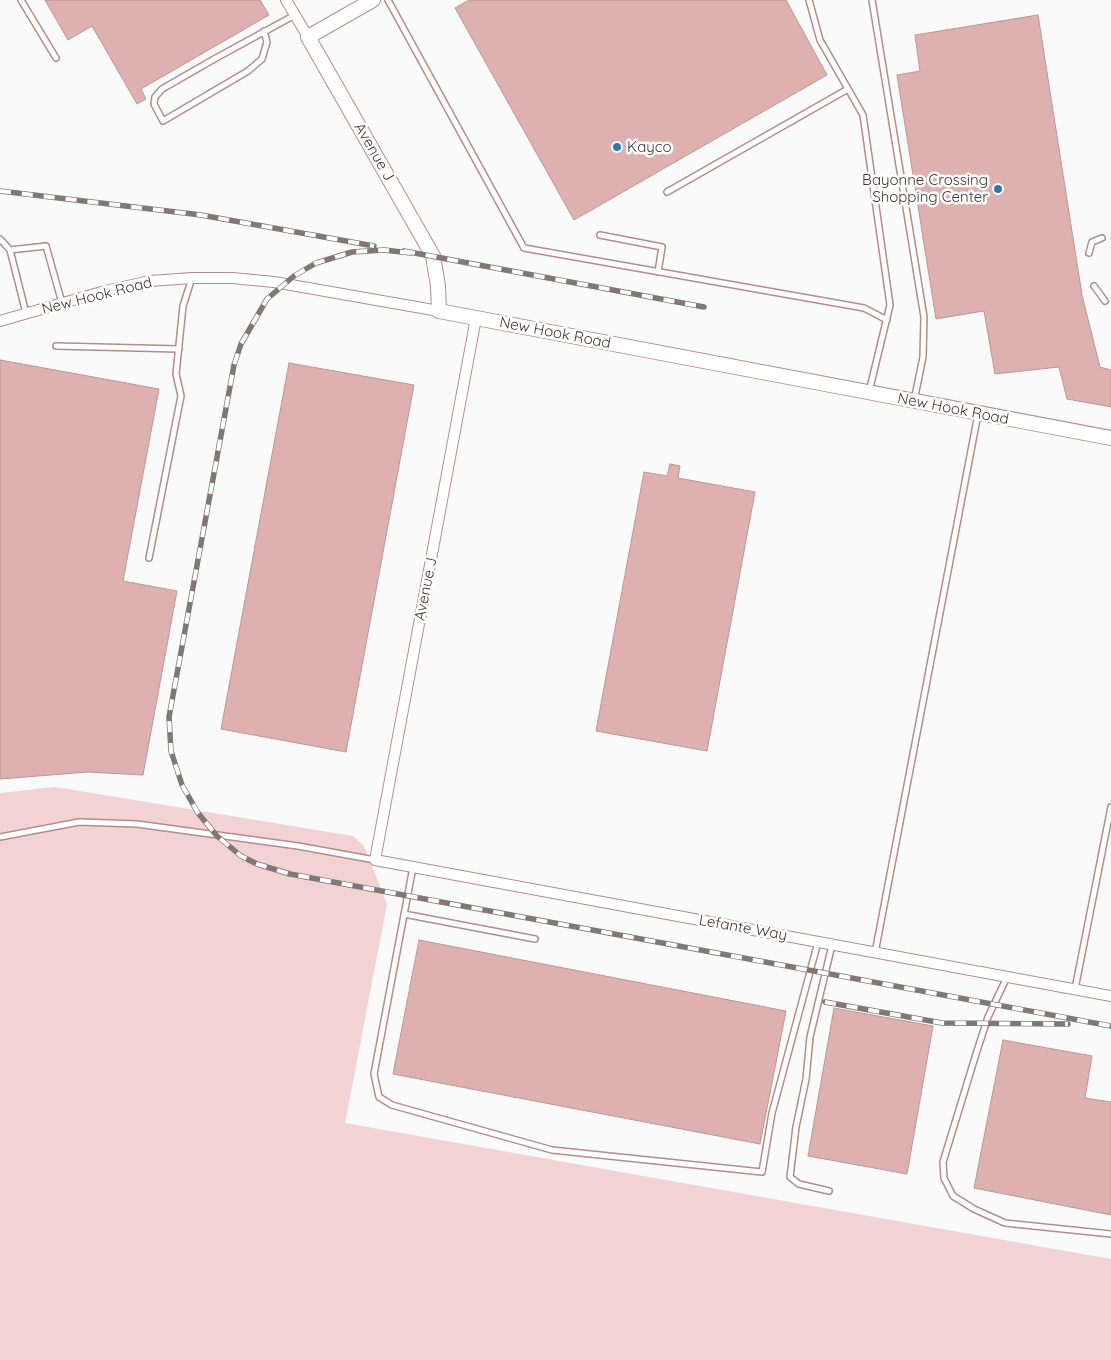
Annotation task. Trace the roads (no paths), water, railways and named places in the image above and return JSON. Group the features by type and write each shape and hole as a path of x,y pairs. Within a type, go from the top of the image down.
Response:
{"street":[{"name":"Avenue J","path":"286,0 434,256 439,311"},
{"path":"308,37 373,0"},
{"name":"New Hook Road","path":"0,321 150,281 232,278 274,282 439,311 1111,438"},
{"name":"Avenue J","path":"375,860 476,318"},
{"name":"Lefante Way","path":"375,860 1111,996"}],"lane":[{"path":"21,0 56,58"},
{"path":"388,0 524,248 864,308 886,320"},
{"path":"809,0 820,40 863,115 890,305 869,393"},
{"path":"872,0 924,317 923,357 914,401"},
{"path":"264,31 267,42 262,59 248,70 163,121 154,104 154,97 162,89 264,31 294,14"},
{"path":"667,192 848,89"},
{"path":"600,235 662,247 658,272"},
{"path":"1089,253 1092,242 1102,238"},
{"path":"0,239 10,250 26,313"},
{"path":"10,250 46,246 62,303"},
{"path":"150,558 181,396 176,374 183,306 192,278"},
{"path":"1094,286 1105,301"},
{"path":"56,346 179,349"},
{"path":"875,953 978,413"},
{"path":"1075,990 1111,807"},
{"path":"0,837 79,822 137,824 298,846 375,860"},
{"path":"414,867 374,1074 379,1097 392,1105 552,1150 762,1172 772,1113 818,942"},
{"path":"404,914 535,939"},
{"path":"829,1191 799,1184 790,1177 796,1127 806,1079 810,1037 832,945"},
{"path":"1007,977 988,1018 976,1054 943,1162 944,1178 953,1196 974,1210 1005,1223 1111,1234"}],"railway":[{"path":"0,191 201,215 374,246"},
{"path":"411,253 384,250 352,252 316,263 294,276 267,299 241,344 234,365 169,717 171,751 182,785 198,813 217,836 241,856 257,864 290,874 1111,1026"},
{"path":"404,251 704,307"},
{"path":"825,1002 942,1023 1068,1024"}],"place":[{"name":"Kayco","path":"617,147"},
{"name":"Bayonne Crossing Shopping Center","path":"998,189"}]}
